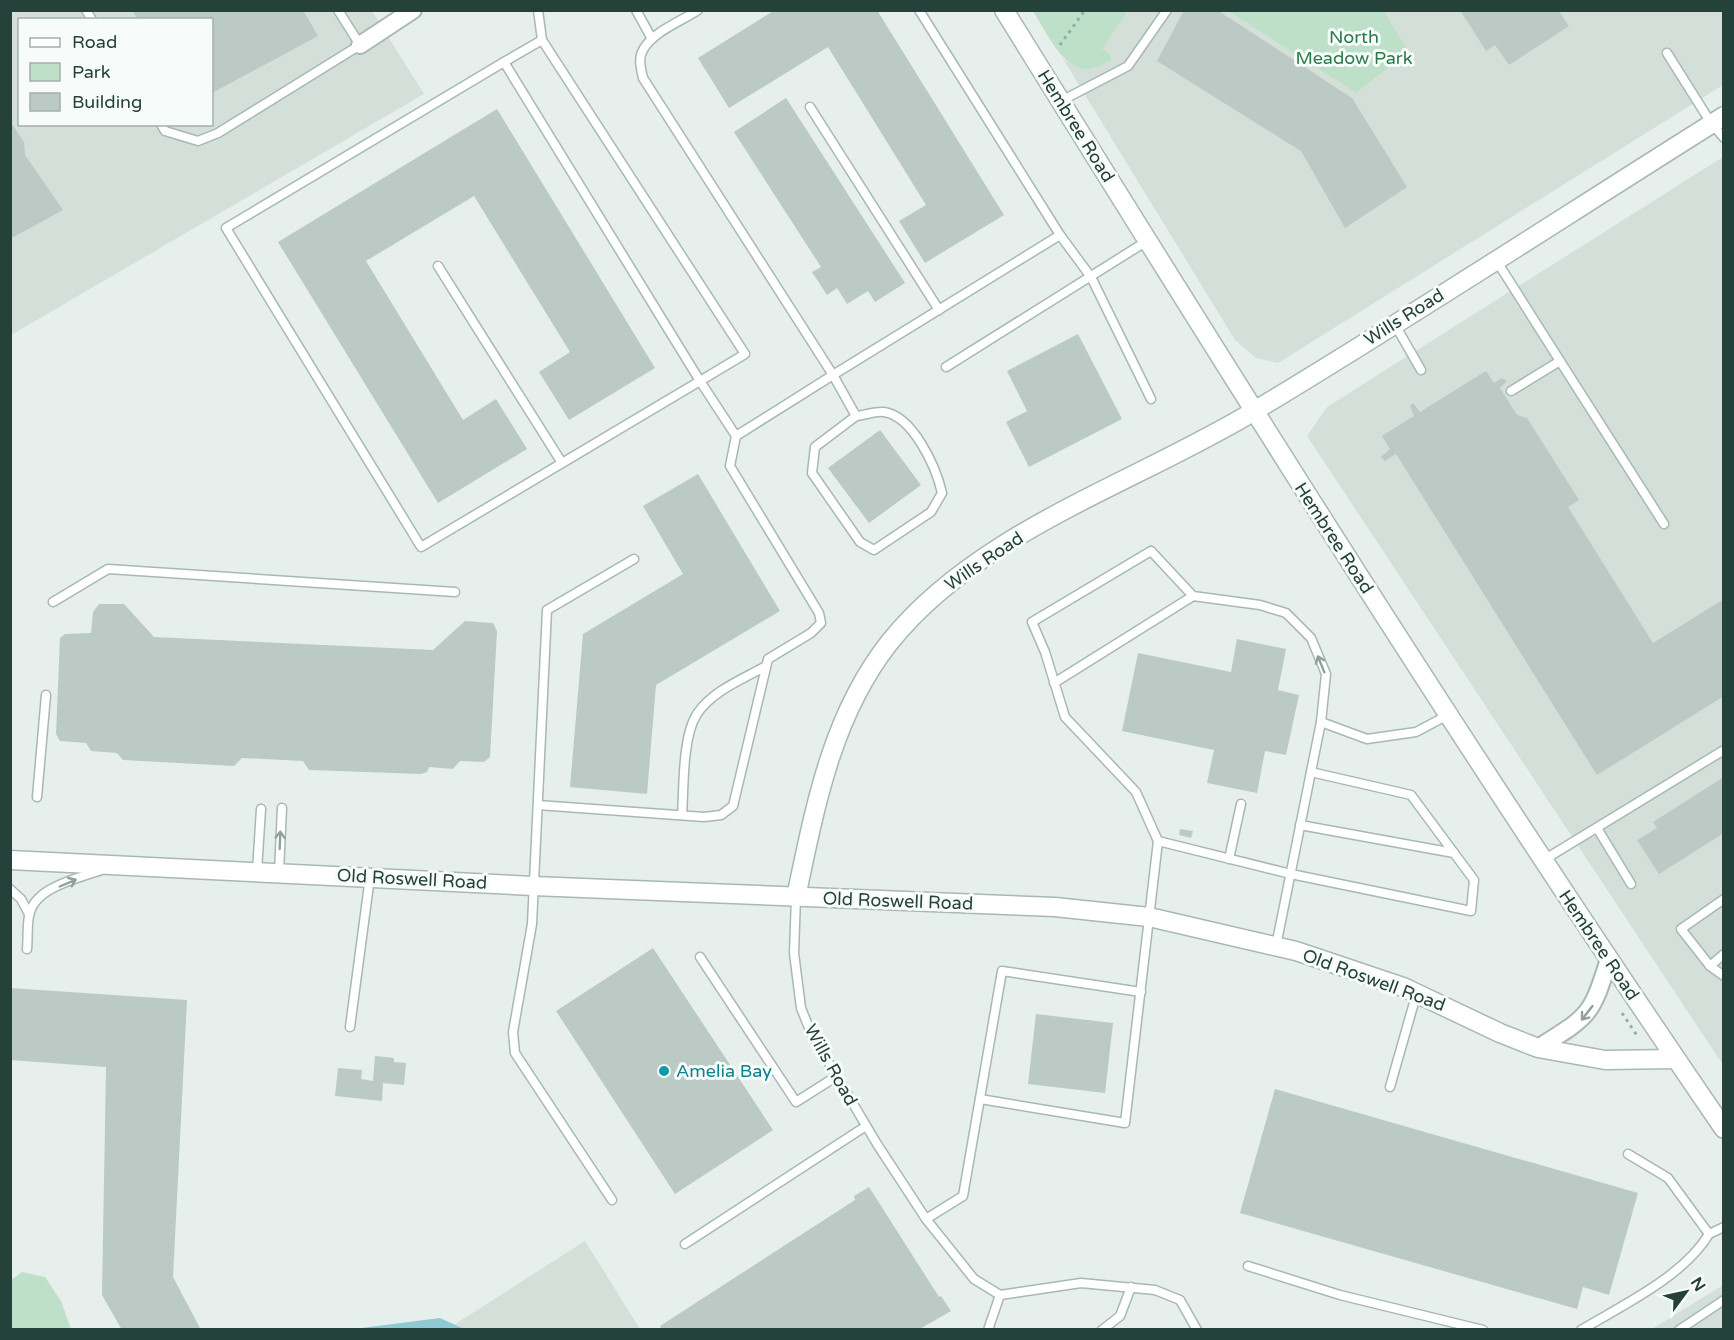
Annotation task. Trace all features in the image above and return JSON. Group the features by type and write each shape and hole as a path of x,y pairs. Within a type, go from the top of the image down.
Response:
{"street":[{"path":"360,45 413,10"},
{"name":"Hembree Road","path":"1004,10 1254,412 1542,861 1675,1059"},
{"name":"Wills Road","path":"796,897 820,786 838,729 870,671 914,614 953,578 996,548 1254,412 1717,120"},
{"name":"Old Roswell Road","path":"10,860 533,886 1055,907 1149,917 1276,946 1417,993 1500,1033 1538,1047 1605,1060 1675,1059"},
{"path":"1538,1047 1580,1021 1589,1012 1597,998 1609,959"},
{"path":"1675,1059 1724,1129"}],"lane":[{"path":"162,126 165,131 198,141 218,133 360,45 338,10"},
{"path":"538,10 542,40 745,354 421,547 226,228 542,40"},
{"path":"636,10 652,39"},
{"path":"698,10 652,39 642,50 640,62 643,78 833,375 856,416"},
{"path":"919,10 1060,235 1091,277 1151,399"},
{"path":"1060,102 1128,66 1167,10"},
{"path":"1666,53 1717,120 1724,138"},
{"path":"504,63 700,381 736,435 730,466 819,613 821,622 811,633 768,659 733,806 721,815 682,816 537,805"},
{"path":"810,107 939,310"},
{"path":"736,435 1060,235"},
{"path":"946,367 1147,241"},
{"path":"1496,259 1664,524"},
{"path":"438,266 562,463"},
{"path":"1394,324 1421,370"},
{"path":"1511,391 1560,361"},
{"path":"883,412 903,419 937,471 942,493 931,512 874,550 860,542 812,473 815,447 856,416 883,412"},
{"path":"980,1099 1125,1123 1158,841 1136,792 1065,717 1032,622 1151,551 1193,596 1260,605 1286,613 1311,638 1326,674 1321,722 1276,946"},
{"path":"612,1200 515,1053 513,1032 532,924 547,610 634,559"},
{"path":"52,602 108,569 455,592"},
{"path":"1054,683 1193,596"},
{"path":"682,816 690,730 697,714 711,699 766,666"},
{"path":"37,797 46,695"},
{"path":"1321,722 1367,739 1416,732 1448,715"},
{"path":"1542,861 1724,750"},
{"path":"1158,841 1291,874 1471,911 1474,880 1412,795 1311,772"},
{"path":"1230,859 1241,804"},
{"path":"279,872 282,808"},
{"path":"257,871 261,809"},
{"path":"1300,825 1454,853"},
{"path":"1598,828 1631,884"},
{"path":"27,949 29,914 37,898 64,884 116,864"},
{"path":"350,1027 370,877"},
{"path":"10,889 21,899 29,914"},
{"name":"Wills Road","path":"796,897 794,953 801,1008 811,1032 866,1126 926,1219 974,1279 1000,1295"},
{"path":"1724,899 1681,929 1710,966 1724,976"},
{"path":"1710,966 1724,954"},
{"path":"700,957 796,1102 837,1076"},
{"path":"926,1219 963,1196 1002,971 1141,992"},
{"path":"1390,1087 1417,993"},
{"path":"685,1244 866,1126"},
{"path":"1628,1154 1668,1178 1709,1234"},
{"path":"1581,1329 1676,1269 1700,1250 1709,1234 1724,1227"},
{"path":"1248,1266 1340,1295 1484,1329"},
{"path":"988,1329 1000,1295 1081,1283 1155,1290 1180,1300 1197,1329"},
{"path":"1102,1329 1120,1316 1131,1287"},
{"path":"1679,1329 1724,1300"}],"path":[{"path":"1060,45 1085,10"}],"shaded area":[{"path":"11,11 372,11 424,94 11,335"},
{"path":"1128,11 1228,11 1356,93 1409,52 1384,11 1723,11 1723,85 1278,363 1256,358 1235,340 1063,59 1080,68 1094,69 1112,59 1111,55 1101,49"},
{"path":"1723,157 1723,1065 1307,436 1327,407"},
{"path":"585,1241 640,1329 446,1330"},
{"path":"1723,1285 1723,1329 1652,1329"}],"green space":[{"path":"1033,11 1128,11 1102,49 1111,55 1112,59 1098,67 1085,69 1064,58"},
{"name":"North Meadow Park","path":"1228,11 1384,11 1409,52 1356,93"},
{"path":"22,1272 45,1277 61,1301 71,1329 11,1329 11,1280"}],"water":[{"path":"440,1318 464,1329 354,1329"}],"building":[{"path":"132,10 303,10 318,36 213,92 213,18 137,18"},
{"path":"775,10 877,10 1004,215 925,263 899,221 926,205 828,47 729,108 698,58"},
{"path":"1184,10 1217,10 1352,98 1407,187 1345,228 1301,151 1157,61"},
{"path":"1460,10 1558,10 1569,26 1509,65 1495,45 1486,51"},
{"path":"786,98 905,283 875,302 868,291 847,304 837,288 827,295 812,272 821,267 734,132"},
{"path":"497,109 655,368 569,420 539,372 570,352 474,196 366,261 463,420 496,399 527,449 438,503 278,242"},
{"path":"10,121 24,142 25,155 63,210 10,239"},
{"path":"1078,334 1122,419 1029,467 1006,422 1027,411 1007,371"},
{"path":"1486,371 1494,383 1502,378 1507,381 1500,388 1517,415 1527,418 1579,500 1568,507 1653,643 1724,599 1724,696 1597,775 1396,454 1385,461 1381,457 1390,449 1382,436 1414,416 1410,406 1413,403 1420,412"},
{"path":"880,430 921,485 869,523 828,468"},
{"path":"698,474 780,611 656,685 647,794 570,787 583,634 683,574 643,506"},
{"path":"99,604 124,604 154,637 433,650 465,621 493,623 497,631 490,757 484,762 460,761 453,769 429,767 427,772 421,774 309,770 303,761 242,758 234,766 123,760 117,753 91,751 86,743 60,741 56,734 60,638 65,634 91,633 93,612"},
{"path":"1237,639 1286,649 1278,690 1299,695 1286,755 1265,751 1257,793 1207,783 1214,750 1122,731 1138,653 1231,672"},
{"path":"1724,777 1724,833 1659,874 1637,840 1657,828 1653,822"},
{"path":"1180,829 1193,831 1191,838 1179,835"},
{"name":"Amelia Bay","path":"653,948 773,1130 675,1194 556,1011"},
{"path":"10,988 187,1000 173,1277 201,1330 122,1330 102,1295 106,1067 10,1060"},
{"path":"1036,1014 1113,1023 1105,1093 1028,1084"},
{"path":"375,1056 394,1058 394,1062 406,1063 404,1085 383,1083 382,1101 335,1096 338,1068 362,1070 361,1079 373,1081"},
{"path":"1275,1089 1638,1193 1609,1295 1583,1287 1577,1309 1240,1213"},
{"path":"869,1187 939,1297 941,1296 951,1311 918,1330 662,1330 660,1326 855,1200 854,1196"}],"place":[{"name":"Amelia Bay","path":"664,1071"}]}
